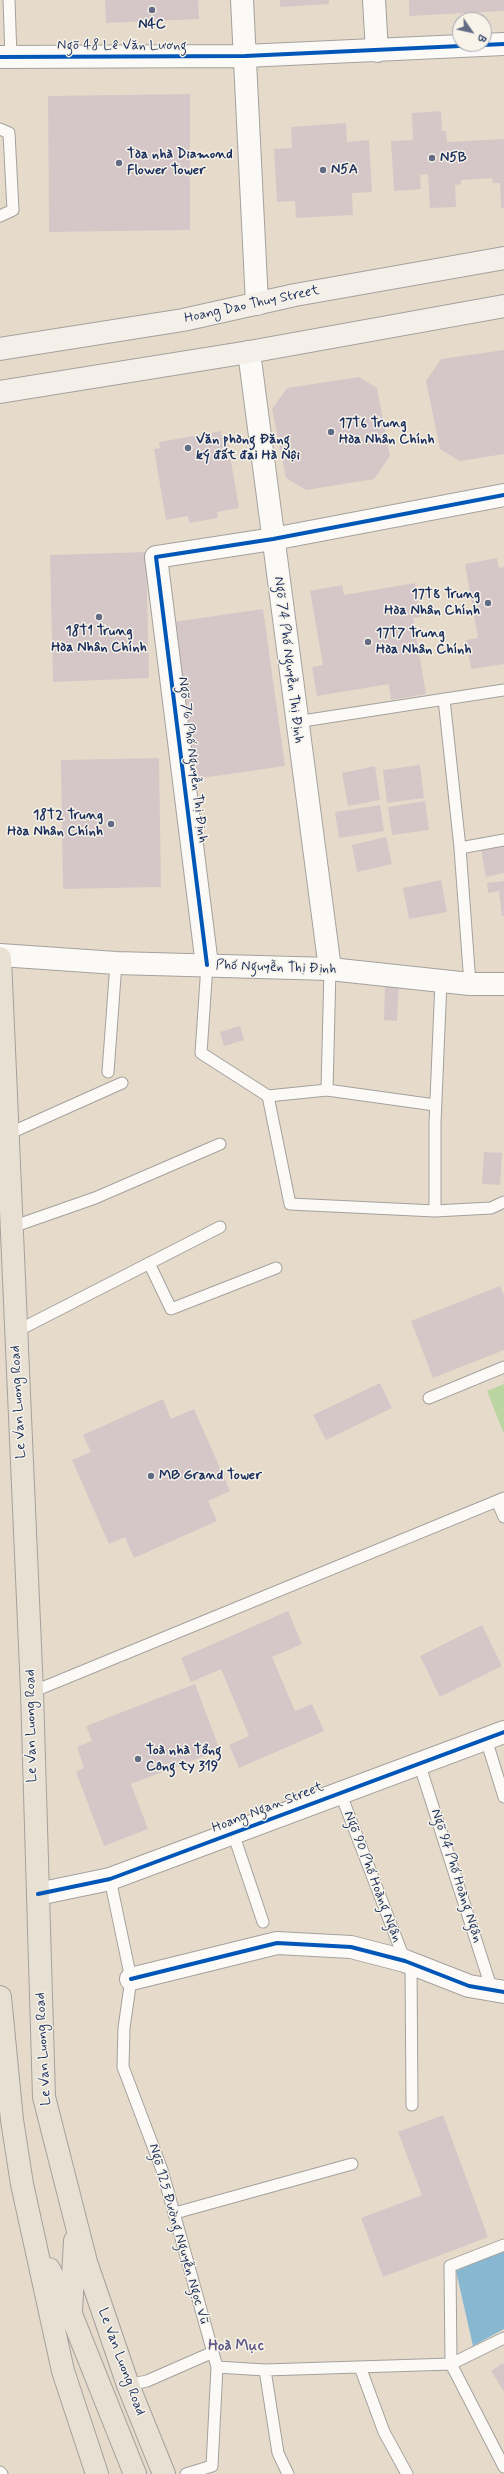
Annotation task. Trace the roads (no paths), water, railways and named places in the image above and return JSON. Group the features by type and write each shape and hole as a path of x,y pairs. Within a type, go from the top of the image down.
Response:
{"main road":[{"name":"Hoang Dao Thuy Street","path":"0,349 183,320 257,304 504,258"},
{"path":"0,392 249,352 504,306"},
{"name":"Le Van Luong Road","path":"0,958 8,1134 6,1190 12,1227 15,1332 32,1692 44,2097 76,2228 128,2385 164,2474"},
{"path":"0,1997 13,2127 22,2184 63,2371 97,2474"},
{"path":"71,2314 76,2228"},
{"path":"34,2242 71,2314 135,2474"}],"street":[{"path":"242,0 257,304"},
{"path":"374,0 377,51"},
{"name":"Ngõ 48 Lê Văn Lương","path":"6,57 245,56 504,44"},
{"name":"Ngõ 74 Phố Nguyễn Thị Định","path":"249,352 296,722 330,968"},
{"path":"273,539 504,495"},
{"name":"Ngõ 76 Phố Nguyễn Thị Định","path":"207,965 156,557 273,539"},
{"name":"Phố Nguyễn Thị Định","path":"0,955 116,963 330,968 470,984 504,984"},
{"name":"Hoang Ngan Street","path":"38,1894 110,1879 419,1762 495,1735"},
{"path":"131,1979 277,1943 351,1946 408,1962 469,1986 498,1991"}],"lane":[{"path":"6,57 9,0"},
{"path":"0,129 9,133 13,210 0,216"},
{"path":"296,722 504,690"},
{"path":"444,699 460,848 470,984"},
{"path":"460,848 504,840"},
{"path":"108,1072 116,963"},
{"path":"207,965 200,1053 268,1096 327,1090 436,1105"},
{"path":"327,1090 330,968"},
{"path":"435,1211 435,1123 441,981"},
{"path":"8,1134 122,1083"},
{"path":"268,1096 290,1204 435,1211 491,1208 504,1202"},
{"path":"12,1227 95,1198 220,1144"},
{"path":"15,1332 149,1262 220,1227"},
{"path":"149,1262 171,1309 276,1268"},
{"path":"429,1398 504,1367"},
{"path":"32,1692 501,1499 504,1517"},
{"path":"495,1735 504,1797"},
{"name":"Ngõ 94 Phố Hoàng Ngân","path":"419,1762 498,1991"},
{"name":"Ngõ 90 Phố Hoàng Ngân","path":"340,1792 408,1962"},
{"path":"233,1833 264,1922"},
{"name":"Ngõ 125 Đường Nguyễn Ngọc Vũ","path":"110,1879 131,1979 124,2028 124,2067 162,2170 196,2285 211,2353 217,2367"},
{"path":"408,1962 412,2105"},
{"path":"175,2213 352,2164"},
{"path":"504,2245 450,2266 451,2364 504,2468"},
{"path":"186,2474 212,2466 217,2367 265,2370 451,2364 504,2338"},
{"path":"128,2385 147,2381 211,2353"},
{"path":"360,2367 384,2432 407,2474"},
{"path":"265,2370 278,2453 288,2474"}],"water":[{"path":"504,2250 504,2329 473,2346 456,2271"}],"place":[{"name":"N4C","path":"152,10"},
{"name":"N5B","path":"432,158"},
{"name":"Tòa nhà Diamond Flower Tower","path":"119,163"},
{"name":"N5A","path":"323,170"},
{"name":"17T6 Trung Hòa Nhân Chính","path":"331,432"},
{"name":"Văn phòng Đăng ký đất đai Hà Nội","path":"188,448"},
{"name":"17T8 Trung Hòa Nhân Chính","path":"488,603"},
{"name":"18T1 Trung Hòa Nhân Chính","path":"99,617"},
{"name":"17T7 Trung Hòa Nhân Chính","path":"368,642"},
{"name":"18T2 Trung Hòa Nhân Chính","path":"111,824"},
{"name":"MB Grand Tower","path":"151,1476"},
{"name":"Toà nhà Tổng Công ty 319","path":"138,1759"}],"district":[{"name":"Hoà Mục","path":"236,2347"}]}
